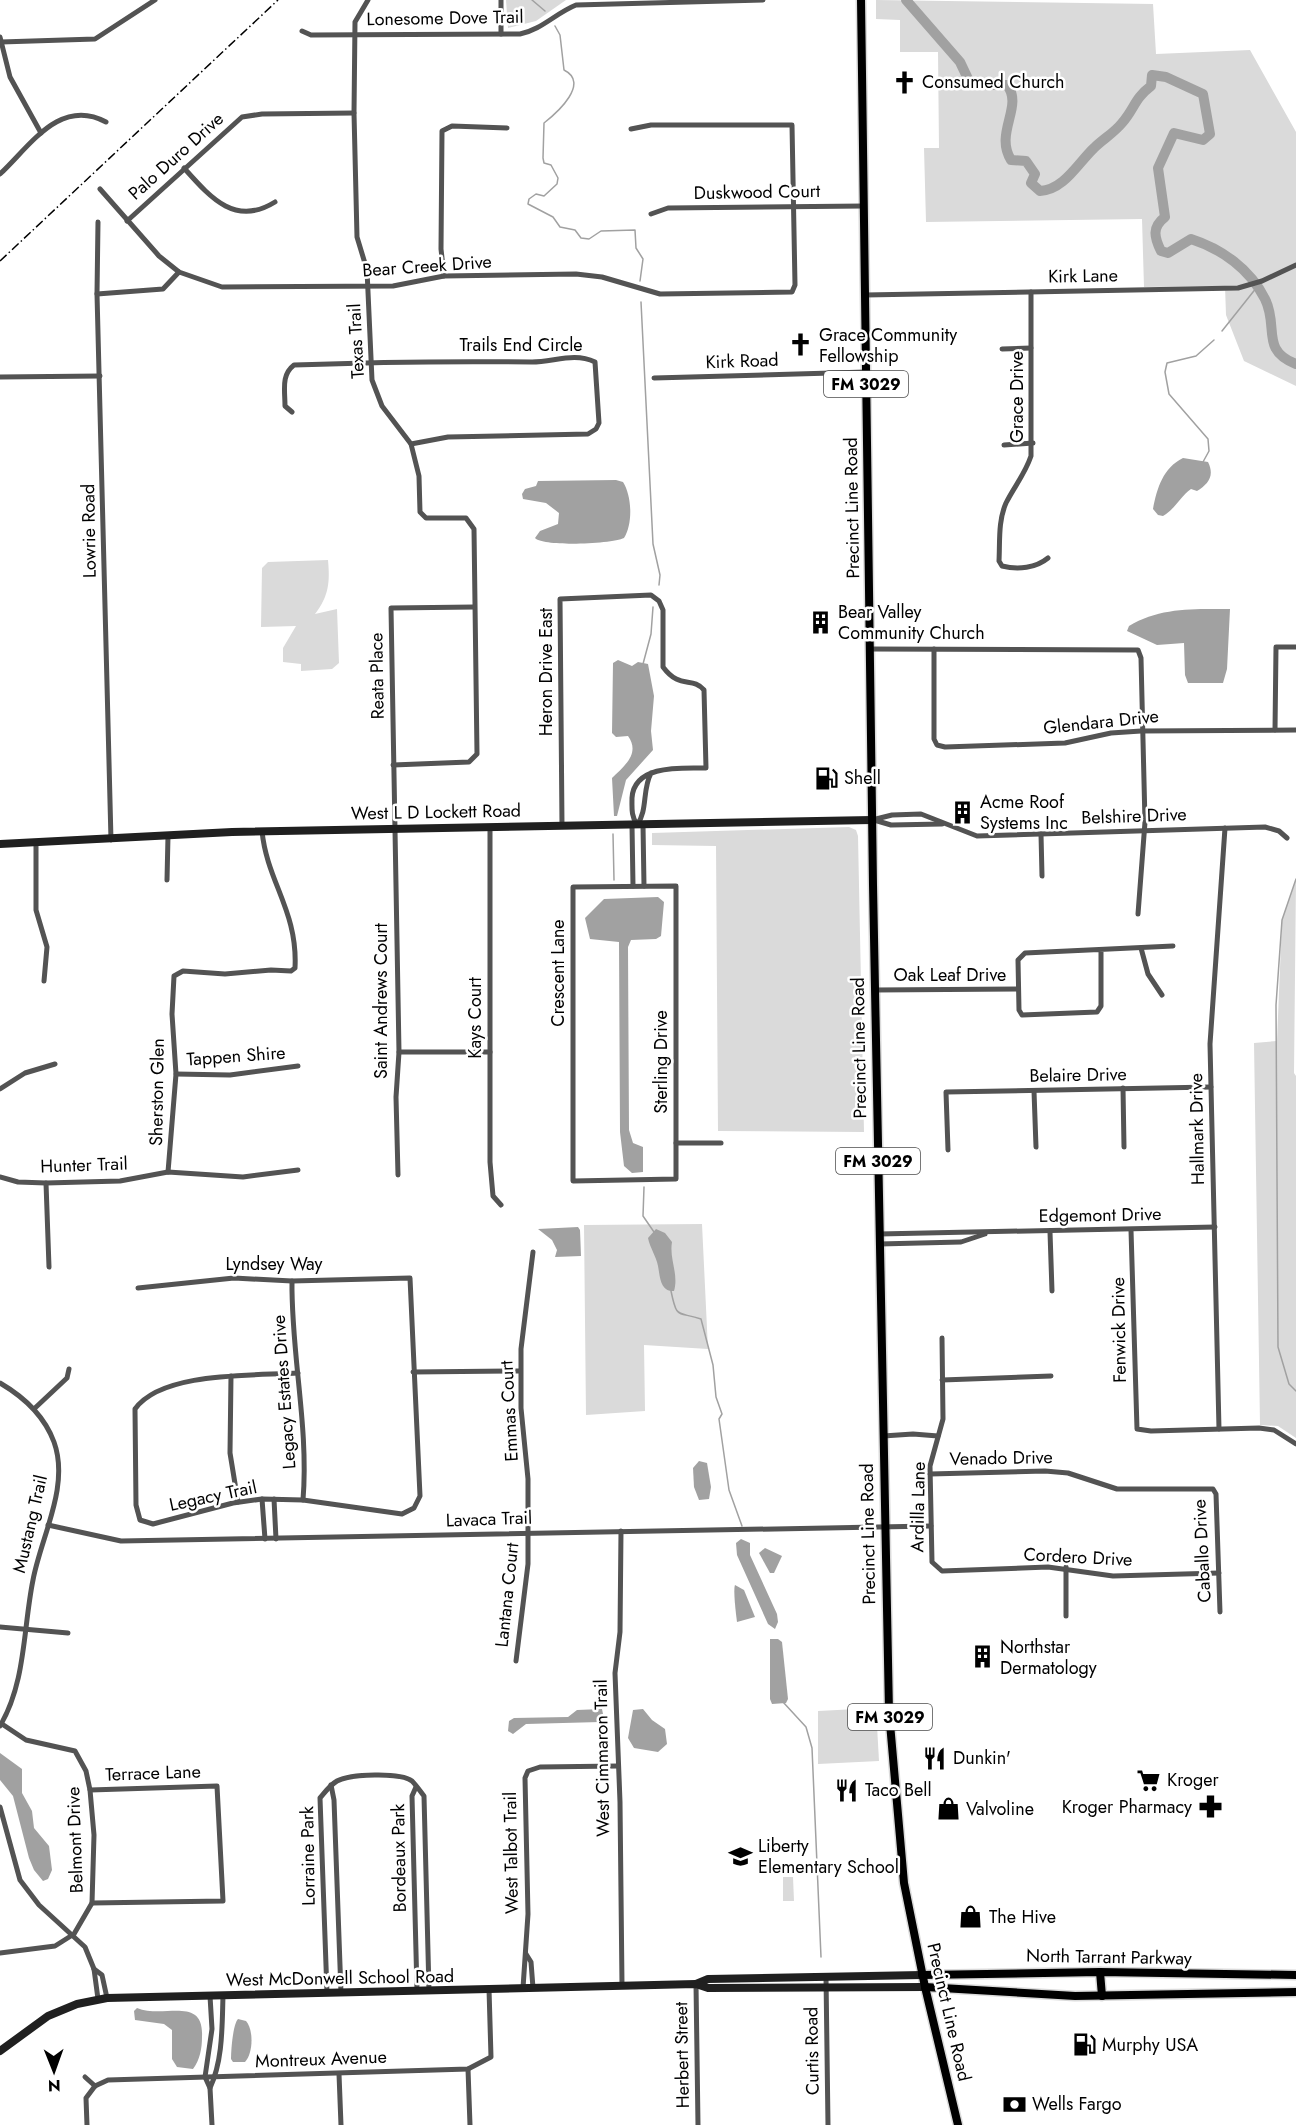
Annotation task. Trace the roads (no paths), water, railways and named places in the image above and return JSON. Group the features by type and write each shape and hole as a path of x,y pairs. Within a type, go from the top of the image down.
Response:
{"main road":[{"name":"Precinct Line Road","path":"861,0 879,1244 885,1527 894,1780 904,1883 922,1975 958,2125"},
{"name":"West L D Lockett Road","path":"0,844 395,827 873,820"},
{"name":"North Tarrant Parkway","path":"922,1975 1100,1972 1296,1975"},
{"path":"1100,1972 1102,1996"},
{"name":"West McDonwell School Road","path":"696,1984 708,1979 922,1975"},
{"path":"1275,1992 1276,1975"},
{"name":"West McDonwell School Road","path":"0,2050 48,2016 103,1999 622,1985 696,1984 708,1988 925,1987"},
{"name":"North Tarrant Parkway","path":"925,1987 1102,1996 1296,1992"}],"street":[{"path":"41,133 10,77 1,40 95,39 155,0"},
{"name":"Texas Trail","path":"368,0 355,22 354,113 357,237 366,262 371,363 376,395 411,444 419,476 420,512 426,518 466,518 474,529 477,754 469,762 393,765"},
{"path":"501,0 501,34"},
{"name":"Lonesome Dove Trail","path":"302,31 311,35 532,32 565,9 576,5 763,0"},
{"name":"Palo Duro Drive","path":"127,221 242,117 262,114 354,113"},
{"path":"0,174 41,133 59,119 73,114 86,114 106,122"},
{"path":"444,276 441,249 440,135 444,128 497,125 507,128"},
{"path":"631,129 651,125 792,125 794,207"},
{"path":"184,168 213,198 231,208 257,212 275,202"},
{"name":"Bear Creek Drive","path":"100,189 159,256 179,272 212,285 236,289 405,285 444,276 591,275 642,291 674,296 792,292 795,285 794,207"},
{"name":"Duskwood Court","path":"651,214 668,208 864,206"},
{"name":"Lowrie Road","path":"98,222 97,294 111,840"},
{"name":"Kirk Lane","path":"865,295 1246,286 1296,265"},
{"path":"97,294 163,289 179,272"},
{"name":"Grace Drive","path":"1031,292 1033,443 1026,472 1006,503 1001,518 999,561 1002,566 1038,566 1048,558"},
{"path":"1002,349 1031,348"},
{"name":"Trails End Circle","path":"371,363 488,360 534,362 556,358 586,357 595,362 599,423 596,429 588,434 448,437 411,444"},
{"path":"291,412 285,406 285,376 288,369 294,365 371,363"},
{"name":"Kirk Road","path":"654,378 866,372"},
{"path":"0,377 100,376"},
{"path":"1004,445 1033,443"},
{"name":"Heron Drive East","path":"562,825 560,599 651,596 659,601 663,610 663,667 676,681 700,684 704,690 706,768 676,768 651,773"},
{"name":"Reata Place","path":"395,827 391,608 474,607"},
{"path":"1275,730 1276,647 1296,647"},
{"path":"870,649 1138,650 1141,658 1144,830 1138,914"},
{"name":"Glendara Drive","path":"934,649 934,739 937,745 945,747 1065,744 1111,733 1142,730 1296,730"},
{"path":"633,886 638,825 643,816 644,793 651,773"},
{"path":"644,886 638,825 632,817 633,792 643,776 651,773"},
{"name":"Belshire Drive","path":"873,820 892,814 921,814 944,825 977,836 1272,828 1287,838"},
{"name":"Belshire Drive","path":"873,820 891,825 944,825"},
{"name":"Kays Court","path":"490,826 490,1162 493,1196 501,1205"},
{"name":"Saint Andrews Court","path":"395,827 399,1052 396,1097 398,1175"},
{"name":"Hallmark Drive","path":"1219,1429 1211,1087 1212,1006 1226,828"},
{"name":"Sherston Glen","path":"168,1172 176,1074 172,1014 174,976 183,971 225,974 271,970 291,971 295,968 294,927 264,848 262,831"},
{"path":"1041,834 1042,876"},
{"path":"168,836 168,880"},
{"path":"36,843 36,910 47,947 44,981"},
{"name":"Sterling Drive","path":"573,1180 676,1179 676,886 633,886"},
{"name":"Crescent Lane","path":"573,1180 573,887 633,886"},
{"name":"Oak Leaf Drive","path":"875,990 1018,989 1018,960 1025,953 1173,946"},
{"path":"1141,948 1148,974 1162,995"},
{"path":"1018,989 1019,1010 1022,1015 1097,1012 1101,1006 1101,951"},
{"path":"399,1052 490,1052"},
{"path":"0,1089 25,1073 55,1064"},
{"name":"Tappen Shire","path":"176,1074 230,1075 298,1066"},
{"name":"Belaire Drive","path":"948,1150 946,1092 1211,1087"},
{"path":"1123,1088 1124,1147"},
{"path":"1035,1091 1036,1147"},
{"path":"676,1143 720,1143"},
{"name":"Hunter Trail","path":"0,1177 18,1182 46,1183 120,1181 168,1172 243,1178 298,1170"},
{"path":"46,1183 49,1267"},
{"name":"Edgemont Drive","path":"879,1234 1215,1227"},
{"name":"Fenwick Drive","path":"1131,1230 1137,1429 1219,1429"},
{"path":"1050,1232 1052,1291"},
{"name":"Edgemont Drive","path":"879,1244 961,1242 986,1233"},
{"name":"Emmas Court","path":"528,1532 527,1468 520,1371 527,1285 533,1252"},
{"name":"Lyndsey Way","path":"138,1288 234,1278 292,1281 410,1278"},
{"name":"Legacy Trail","path":"298,1373 212,1376 143,1398 135,1409 136,1505 140,1520 153,1524 238,1502 262,1499 303,1500 402,1514 414,1508 420,1496 410,1278"},
{"name":"Legacy Estates Drive","path":"292,1281 291,1321 306,1469 303,1500"},
{"name":"Ardilla Lane","path":"937,1568 932,1563 930,1474 943,1419 942,1338"},
{"path":"34,1408 68,1378 69,1369"},
{"path":"413,1372 520,1371"},
{"path":"231,1376 230,1453 238,1502"},
{"path":"942,1380 1051,1376"},
{"name":"Mustang Trail","path":"0,1383 18,1393 34,1408 54,1443 59,1465 48,1525 33,1577 17,1686 1,1725"},
{"path":"1219,1429 1274,1430 1296,1444"},
{"path":"883,1436 913,1434 938,1436"},
{"name":"Venado Drive","path":"930,1474 1045,1471 1068,1473 1117,1489 1213,1490"},
{"name":"Caballo Drive","path":"1213,1490 1216,1494 1220,1612"},
{"path":"262,1499 265,1539"},
{"path":"274,1499 276,1539"},
{"name":"Lavaca Trail","path":"48,1525 121,1540 931,1527"},
{"name":"West Cimmaron Trail","path":"621,1531 620,1632 615,1673 622,1985"},
{"name":"Lantana Court","path":"516,1661 526,1589 528,1532"},
{"path":"1066,1567 1066,1616"},
{"name":"Cordero Drive","path":"937,1568 942,1571 1066,1567 1113,1576 1219,1573"},
{"path":"0,1627 68,1633"},
{"name":"Belmont Drive","path":"1,1725 26,1740 75,1751 86,1771 90,1790 94,1860 92,1903 74,1934"},
{"name":"West Talbot Trail","path":"522,1988 528,1914 524,1793 528,1771 540,1767 618,1766"},
{"path":"331,1785 345,1778 401,1776 416,1787"},
{"name":"Lorraine Park","path":"331,1785 334,1800 341,1993"},
{"name":"Lorraine Park","path":"327,1993 321,1798 331,1785"},
{"name":"Terrace Lane","path":"90,1790 217,1786 223,1901 92,1903"},
{"name":"Bordeaux Park","path":"417,1991 412,1797 416,1787 424,1796 429,1991"},
{"path":"0,1807 20,1880 39,1905 74,1934 85,1947 94,1969 102,1975 103,1999"},
{"path":"0,1953 55,1946 74,1934"},
{"name":"West Talbot Trail","path":"526,1954 531,1962 533,1988"},
{"path":"416,1961 428,1961"},
{"path":"326,1966 339,1965"},
{"name":"Curtis Road","path":"826,1977 828,2125"},
{"name":"Herbert Street","path":"696,1984 698,2125"},
{"path":"470,2125 468,2069 491,2057 489,1989"},
{"path":"210,1996 212,2029 206,2078 210,2088 212,2125"},
{"path":"210,2088 215,2077 223,2031 223,1996"},
{"name":"Montreux Avenue","path":"95,2086 108,2080 468,2069"},
{"path":"339,2074 341,2125"},
{"path":"85,2077 95,2086 86,2098 87,2125"}],"waterway":[{"path":"532,0 545,11"},
{"path":"906,0 960,62 969,81 975,85 1007,85 1012,102 1007,130 1007,150 1011,160 1026,161 1035,174 1031,183 1040,191 1063,181 1094,148 1119,127 1141,95 1151,86 1152,75 1166,77 1203,94 1210,134 1203,140 1174,133 1158,168 1165,217 1156,228 1157,241 1161,251 1168,253 1191,239 1214,248 1243,269 1265,299 1271,319 1274,345 1278,352 1296,364"},
{"path":"555,26 560,35 564,70 574,82 573,90 557,112 544,123 544,163 551,165 558,178 557,184 544,196 536,194 529,199 528,204 553,217 560,227 575,230 581,238 589,239 601,231 635,230 636,248 643,259 640,281"},
{"path":"1222,331 1257,287"},
{"path":"641,302 653,544 660,575 659,585"},
{"path":"1203,462 1209,451 1208,439 1169,394 1165,372 1167,363 1196,356 1214,340"},
{"path":"643,664 651,634 653,607"},
{"path":"613,834 614,880"},
{"path":"1296,879 1282,920 1276,1005 1278,1347 1289,1384 1296,1391"},
{"path":"644,1187 643,1216 654,1232"},
{"path":"671,1291 679,1313 701,1319 713,1365 716,1397 722,1414 719,1419 729,1490 742,1526"},
{"path":"783,1702 806,1727 812,1748 821,1957"}],"railway":[{"path":"0,261 278,0"}],"place":[{"name":"Consumed Church","path":"904,82"},
{"name":"Grace Community Fellowship","path":"801,345"},
{"name":"Bear Valley Community Church","path":"820,622"},
{"name":"Shell","path":"826,778"},
{"name":"Acme Roof Systems Inc","path":"962,812"},
{"name":"Northstar Dermatology","path":"982,1657"},
{"name":"Dunkin'","path":"935,1758"},
{"name":"Kroger","path":"1149,1780"},
{"name":"Taco Bell","path":"847,1790"},
{"name":"Kroger Pharmacy","path":"1210,1807"},
{"name":"Valvoline","path":"948,1809"},
{"name":"Liberty Elementary School","path":"740,1856"},
{"name":"The Hive","path":"971,1917"},
{"name":"Murphy USA","path":"1084,2045"},
{"name":"Wells Fargo","path":"1014,2104"}]}
